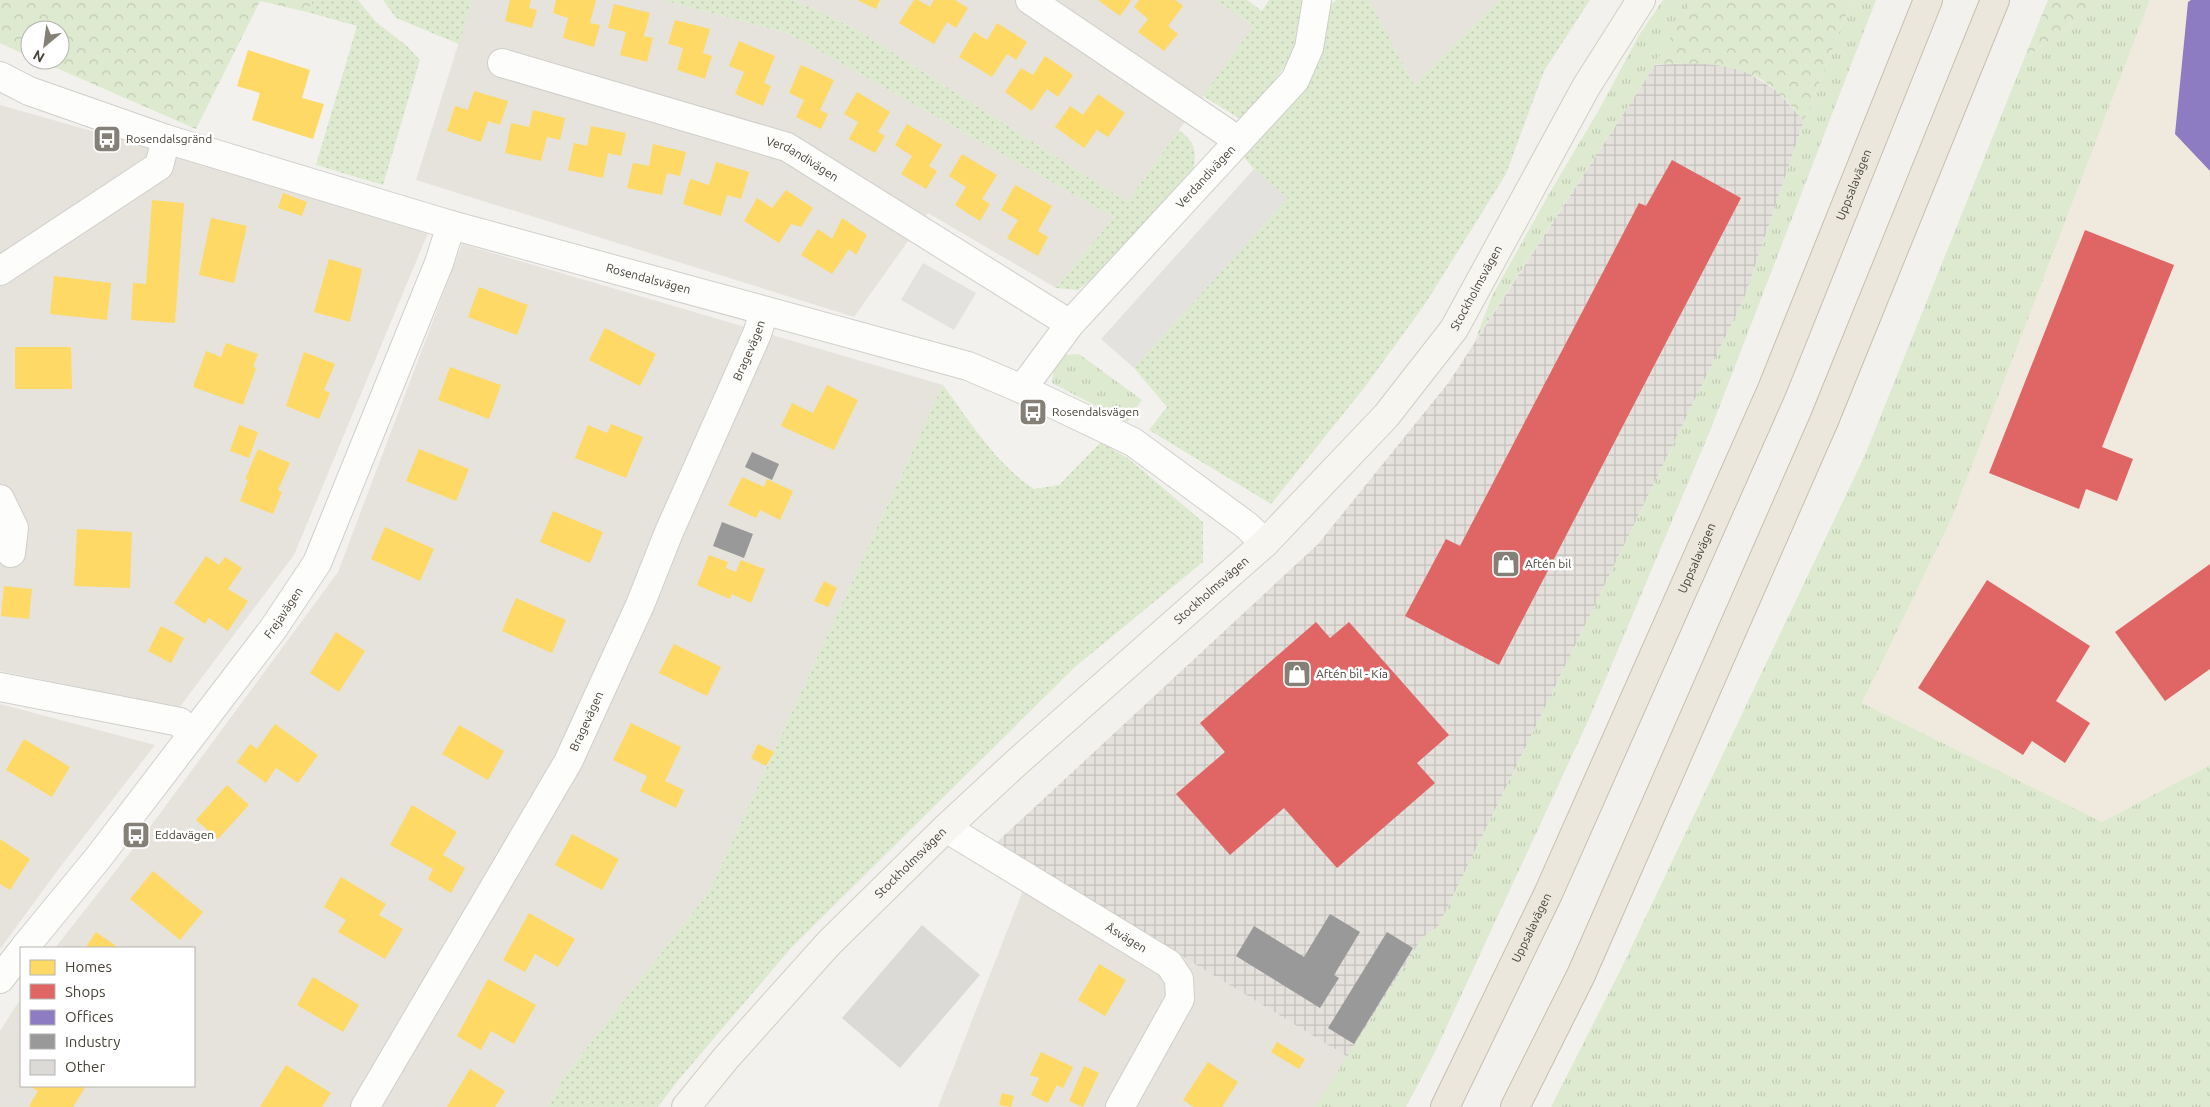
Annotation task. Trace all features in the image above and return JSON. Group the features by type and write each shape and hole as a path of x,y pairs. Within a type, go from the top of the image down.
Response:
{"highway":[{"name":"Uppsalavägen","path":"1445,1107 1548,894 1772,389 1928,0"},
{"path":"1515,1107 1580,975 1824,421 1994,0"}],"main road":[{"name":"Stockholmsvägen","path":"686,1107 726,1058 829,943 946,828 1265,543 1386,416 1454,329 1586,87 1641,0"}],"street":[{"name":"Verdandivägen","path":"1030,0 1239,141"},
{"name":"Verdandivägen","path":"1022,389 1070,324 1295,80 1309,48 1317,0"},
{"name":"Verdandivägen","path":"502,63 787,147 1070,324"},
{"name":"Rosendalsvägen","path":"0,76 29,92 166,139 451,225 764,312 968,366 1022,389 1133,442 1246,525 1265,543"},
{"path":"0,271 159,166 166,139"},
{"name":"Frejavägen","path":"25,947 167,770 190,735 273,629 317,563 440,263 451,225"},
{"name":"Bragevägen","path":"365,1107 568,762 640,605 669,532 764,312"},
{"path":"0,499 14,528 11,553"},
{"path":"0,687 180,722 190,735"},
{"name":"Åsvägen","path":"946,828 1169,964 1179,980 1180,999 1120,1107"},
{"path":"0,979 20,953"}],"shaded area":[{"path":"472,0 663,0 788,33 1114,217 1056,288 928,213 854,317 416,180"},
{"path":"794,0 1216,0 1254,26 1127,202 856,29"},
{"path":"1369,0 1500,0 1414,85"},
{"path":"2150,0 2210,0 2210,765 2102,822 1862,703 1951,520"},
{"path":"1702,62 1742,69 1777,91 1804,121 1744,299 1438,927 1423,937 1348,1057 996,843 1318,544 1449,382 1655,65"},
{"path":"0,105 209,164 428,233 294,555 179,708 0,671"},
{"path":"1254,169 1288,198 1134,368 1101,339"},
{"path":"462,244 943,385 709,892 564,1077 548,1107 0,1107 0,1031 20,1000 20,1087 195,1087 195,947 56,947 147,831 338,572"},
{"path":"923,263 976,293 954,330 901,300"},
{"path":"0,704 155,745 57,871 0,949"},
{"path":"1033,865 1348,1057 1316,1107 938,1107"}],"green space":[{"path":"0,0 313,0 307,12 260,1 196,129 61,70 70,70 70,20 20,20 20,52 0,43"},
{"path":"313,0 358,0 376,22 407,46 420,60 383,185 316,165 357,26 307,12"},
{"path":"383,0 472,0 459,44 396,18"},
{"path":"663,0 794,0 856,29 1127,202 1179,130 1193,146 1195,155 1194,168 1095,277 1078,290 1056,288 1114,217 788,33"},
{"path":"1216,0 1247,0 1262,11 1269,0 1305,0 1305,27 1285,66 1245,122 1203,96 1254,26"},
{"path":"1336,0 1369,0 1414,85 1500,0 1590,0 1544,71 1506,174 1425,304 1364,388 1271,504 1149,430 1167,407 1134,368 1287,198 1254,169 1244,157 1301,93 1323,45 1331,5"},
{"path":"1663,0 1692,0 1655,65 1475,341 1492,296 1600,108 1639,35"},
{"path":"1692,0 1852,0 1804,121 1779,93 1766,82 1751,74 1736,69 1704,64 1655,64"},
{"path":"1852,0 1876,0 1712,426 1588,721 1434,1054 1406,1107 1315,1107 1423,937 1438,927 1744,299 1804,121"},
{"path":"2048,0 2105,0 2024,59"},
{"path":"2105,0 2150,0 1951,520 1862,703 2102,822 2210,765 2210,1107 1551,1107 1620,971 1865,455 2024,59"},
{"path":"1079,354 1142,400 1127,422 1052,383 1054,367 1063,355"},
{"path":"943,385 984,442 1020,479 1034,489 1059,485 1101,442 1129,459 1203,522 1203,562 1076,666 792,947 680,1078 658,1107 548,1107 564,1077 709,892"}],"building: Homes":[{"path":"510,0 531,0 529,8 537,10 532,28 505,21"},
{"path":"556,0 596,0 590,23 600,25 594,47 563,38 568,18 553,13"},
{"path":"857,0 880,0 876,9"},
{"path":"914,0 918,0 930,7 934,0 955,0 968,8 956,28 947,22 934,44 899,23"},
{"path":"1098,0 1130,0 1131,1 1120,16"},
{"path":"1139,0 1175,0 1183,6 1168,26 1178,34 1164,51 1138,32 1148,19 1134,7"},
{"path":"614,4 650,13 644,36 653,38 647,62 620,55 626,32 608,28"},
{"path":"675,20 710,29 703,53 712,56 705,79 677,70 683,48 668,44"},
{"path":"997,23 1027,42 1016,60 1007,54 992,77 959,57 974,32 987,40"},
{"path":"739,41 775,56 764,83 771,86 763,106 735,94 744,72 729,66"},
{"path":"248,50 310,70 302,98 324,104 313,139 252,120 260,93 237,86"},
{"path":"1045,56 1073,75 1058,97 1047,89 1032,111 1005,92 1021,68 1033,75"},
{"path":"801,65 834,80 820,110 828,114 821,129 796,117 804,100 789,93"},
{"path":"474,91 508,101 500,125 488,121 481,142 447,131 455,106 468,110"},
{"path":"857,92 890,112 878,132 885,136 875,153 849,139 858,122 844,114"},
{"path":"1098,94 1125,113 1108,137 1097,130 1084,148 1055,127 1070,106 1083,115"},
{"path":"533,110 565,118 560,140 547,137 541,161 505,153 511,123 529,127"},
{"path":"907,124 942,145 929,166 937,171 926,189 901,174 912,156 895,145"},
{"path":"591,126 626,133 621,156 608,153 603,178 568,170 574,143 587,146"},
{"path":"653,144 686,152 680,176 667,173 662,195 627,188 633,163 649,166"},
{"path":"962,154 997,175 982,199 990,204 980,221 955,205 966,187 949,176"},
{"path":"716,162 749,172 741,199 727,195 721,216 683,204 690,179 709,185"},
{"path":"1015,185 1052,206 1038,231 1048,237 1038,256 1007,238 1018,220 1001,210"},
{"path":"786,190 813,208 801,227 791,224 779,243 744,221 757,198 772,208"},
{"path":"283,193 307,202 302,216 278,208"},
{"path":"152,200 184,203 175,323 131,320 133,283 146,284"},
{"path":"211,218 247,226 234,283 199,275"},
{"path":"842,218 867,235 856,255 849,249 832,274 801,255 818,229 832,239"},
{"path":"329,259 362,269 350,322 314,312"},
{"path":"54,276 111,283 107,320 50,314"},
{"path":"479,287 528,305 517,335 468,317"},
{"path":"605,328 656,354 640,386 589,360"},
{"path":"226,343 258,354 253,367 256,368 243,405 193,387 206,351 221,357"},
{"path":"15,347 71,347 72,389 15,389"},
{"path":"304,352 335,364 324,390 330,393 319,419 286,406"},
{"path":"450,367 501,385 489,419 438,400"},
{"path":"827,385 858,400 834,450 781,426 792,403 813,413"},
{"path":"611,424 643,437 626,478 575,458 588,425 607,433"},
{"path":"239,425 258,432 249,458 230,451"},
{"path":"258,449 290,463 278,490 282,492 273,514 240,501 248,480 245,479"},
{"path":"419,449 469,469 456,501 406,481"},
{"path":"742,477 764,487 767,479 793,491 780,520 760,510 756,518 728,505"},
{"path":"553,511 603,532 590,563 540,542"},
{"path":"385,527 434,549 420,581 371,559"},
{"path":"77,529 132,532 130,588 74,586"},
{"path":"709,555 728,562 726,568 736,572 741,560 765,569 751,603 732,594 730,599 697,585"},
{"path":"206,556 219,565 225,557 242,568 228,589 248,601 228,631 209,618 205,624 174,603"},
{"path":"824,581 837,588 828,607 814,601"},
{"path":"4,586 32,589 29,619 1,616"},
{"path":"516,598 566,620 552,653 502,631"},
{"path":"161,626 184,638 171,663 148,651"},
{"path":"336,632 365,651 339,692 310,673"},
{"path":"674,644 721,667 707,696 659,673"},
{"path":"631,723 681,747 665,781 684,790 676,808 640,791 647,776 613,760"},
{"path":"275,724 318,755 298,783 276,768 266,783 237,762 250,744 257,749"},
{"path":"459,725 504,751 488,780 442,754"},
{"path":"24,739 70,767 52,797 6,770"},
{"path":"758,744 774,752 766,766 751,758"},
{"path":"227,785 249,805 218,839 196,820"},
{"path":"412,805 457,832 443,855 465,868 451,893 428,879 433,869 390,845"},
{"path":"572,834 619,859 602,890 555,865"},
{"path":"0,839 30,859 10,890 0,884"},
{"path":"153,871 203,912 180,940 130,899"},
{"path":"341,877 386,904 379,915 403,929 385,959 338,932 346,920 324,907"},
{"path":"529,913 575,939 558,967 535,954 525,972 503,960"},
{"path":"96,932 118,947 86,947"},
{"path":"1099,964 1126,980 1105,1016 1078,1000"},
{"path":"313,977 359,1005 343,1032 297,1005"},
{"path":"488,979 536,1005 514,1044 491,1031 481,1050 457,1036"},
{"path":"1277,1042 1305,1059 1299,1069 1271,1052"},
{"path":"1041,1052 1073,1067 1063,1088 1057,1085 1048,1103 1031,1095 1039,1078 1030,1075"},
{"path":"1208,1062 1238,1082 1222,1107 1194,1107 1183,1100"},
{"path":"286,1065 331,1093 322,1107 260,1107"},
{"path":"1084,1066 1099,1073 1083,1107 1069,1101"},
{"path":"470,1069 505,1091 495,1107 447,1107"},
{"path":"31,1087 85,1087 73,1107 29,1106 38,1091"},
{"path":"1002,1093 1014,1096 1011,1107 999,1105"}],"building: Shops":[{"path":"1672,160 1741,198 1499,665 1405,616 1446,539 1460,546 1639,203 1646,206"},
{"path":"2085,230 2174,265 2102,447 2133,459 2117,501 2086,489 2079,509 1989,473"},
{"path":"2210,564 2210,669 2165,701 2115,632"},
{"path":"1987,580 2090,646 2056,701 2090,723 2065,763 2032,741 2023,755 1918,688"},
{"path":"1316,622 1330,638 1349,622 1449,735 1417,763 1435,783 1337,868 1284,808 1230,855 1176,794 1225,752 1200,723"}],"building: Offices":[{"path":"2191,0 2210,0 2210,171 2175,134 2188,2"}],"building: Industry":[{"path":"752,452 779,464 772,480 745,467"},
{"path":"722,522 753,534 744,558 713,546"},
{"path":"1330,914 1360,932 1334,975 1339,978 1320,1008 1236,956 1254,926 1304,957"},
{"path":"1387,932 1413,948 1354,1044 1328,1028"}],"building: Other":[{"path":"922,925 980,975 900,1068 842,1018"}],"place":[{"name":"Rosendalsgränd","path":"107,139"},
{"name":"Rosendalsvägen","path":"1033,412"},
{"name":"Aftén bil","path":"1506,564"},
{"name":"Aftén bil - Kia","path":"1297,674"},
{"name":"Eddavägen","path":"136,835"}]}
